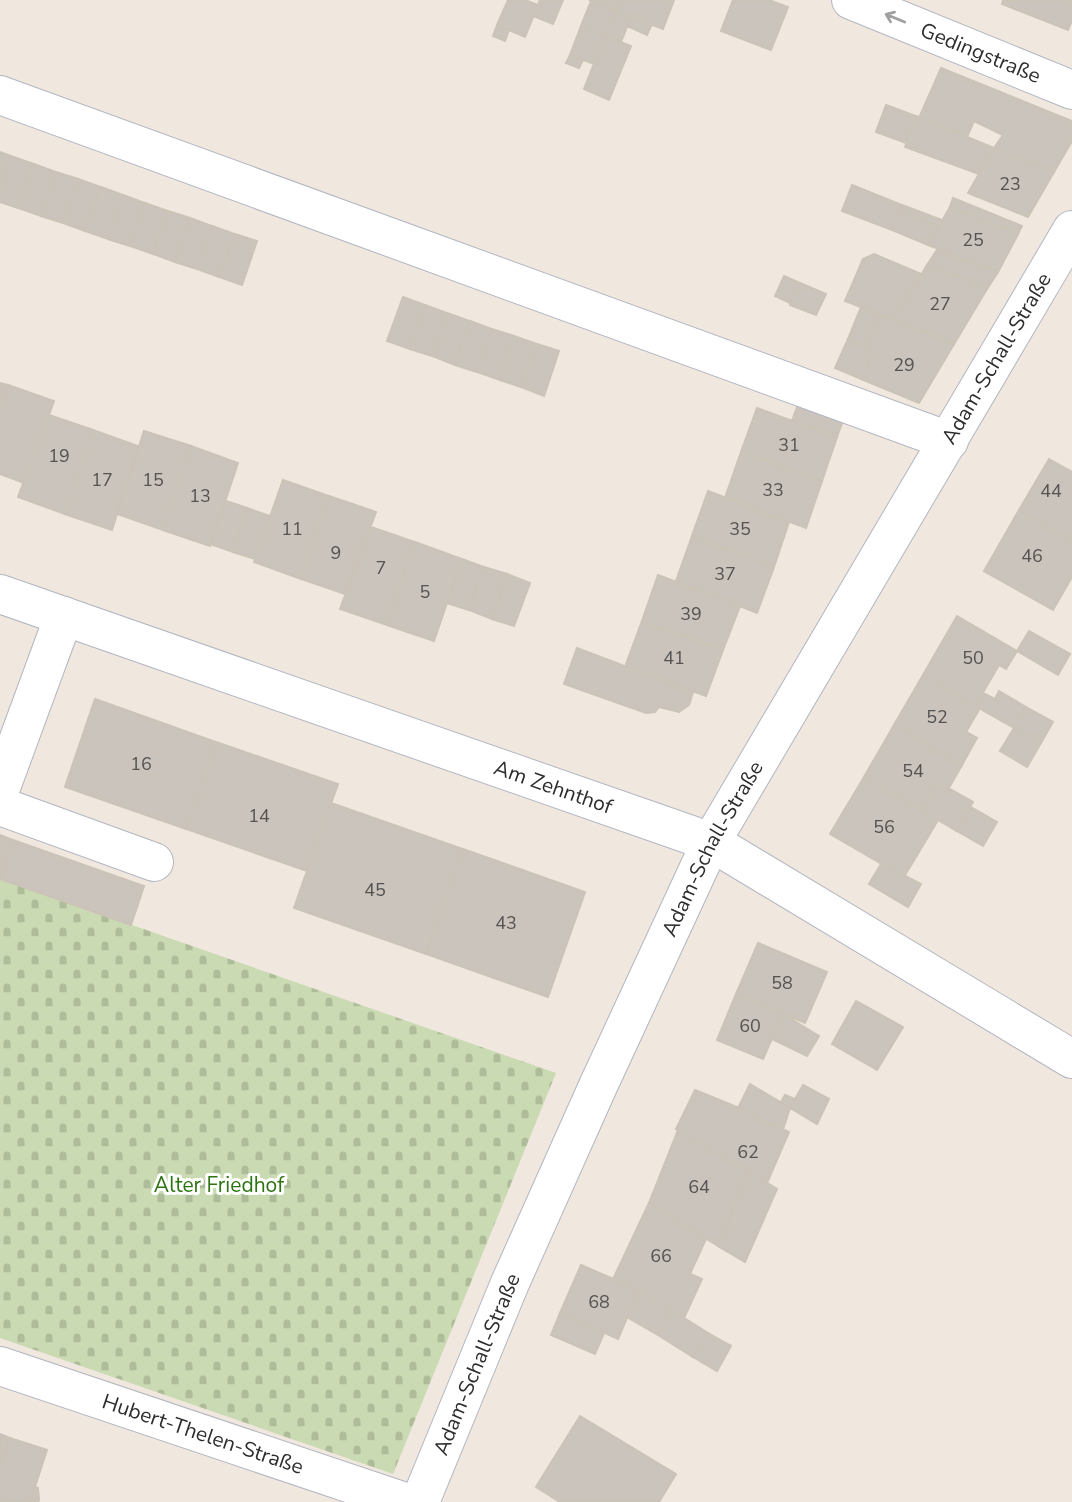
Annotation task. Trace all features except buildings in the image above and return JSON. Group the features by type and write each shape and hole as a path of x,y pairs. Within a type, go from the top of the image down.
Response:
{"street":[{"name":"Gedingstraße","path":"851,0 1072,90"},
{"path":"0,95 949,441"},
{"name":"Adam-Schall-Straße","path":"420,1502 510,1283 592,1098 712,842 1072,230"},
{"name":"Am Zehnthof","path":"0,594 712,842 1072,1059"},
{"path":"0,790 64,616"},
{"path":"0,806 155,862"},
{"name":"Hubert-Thelen-Straße","path":"0,1366 405,1502"}],"green space":[{"name":"Alter Friedhof","path":"0,879 556,1073 393,1474 0,1338"}]}
